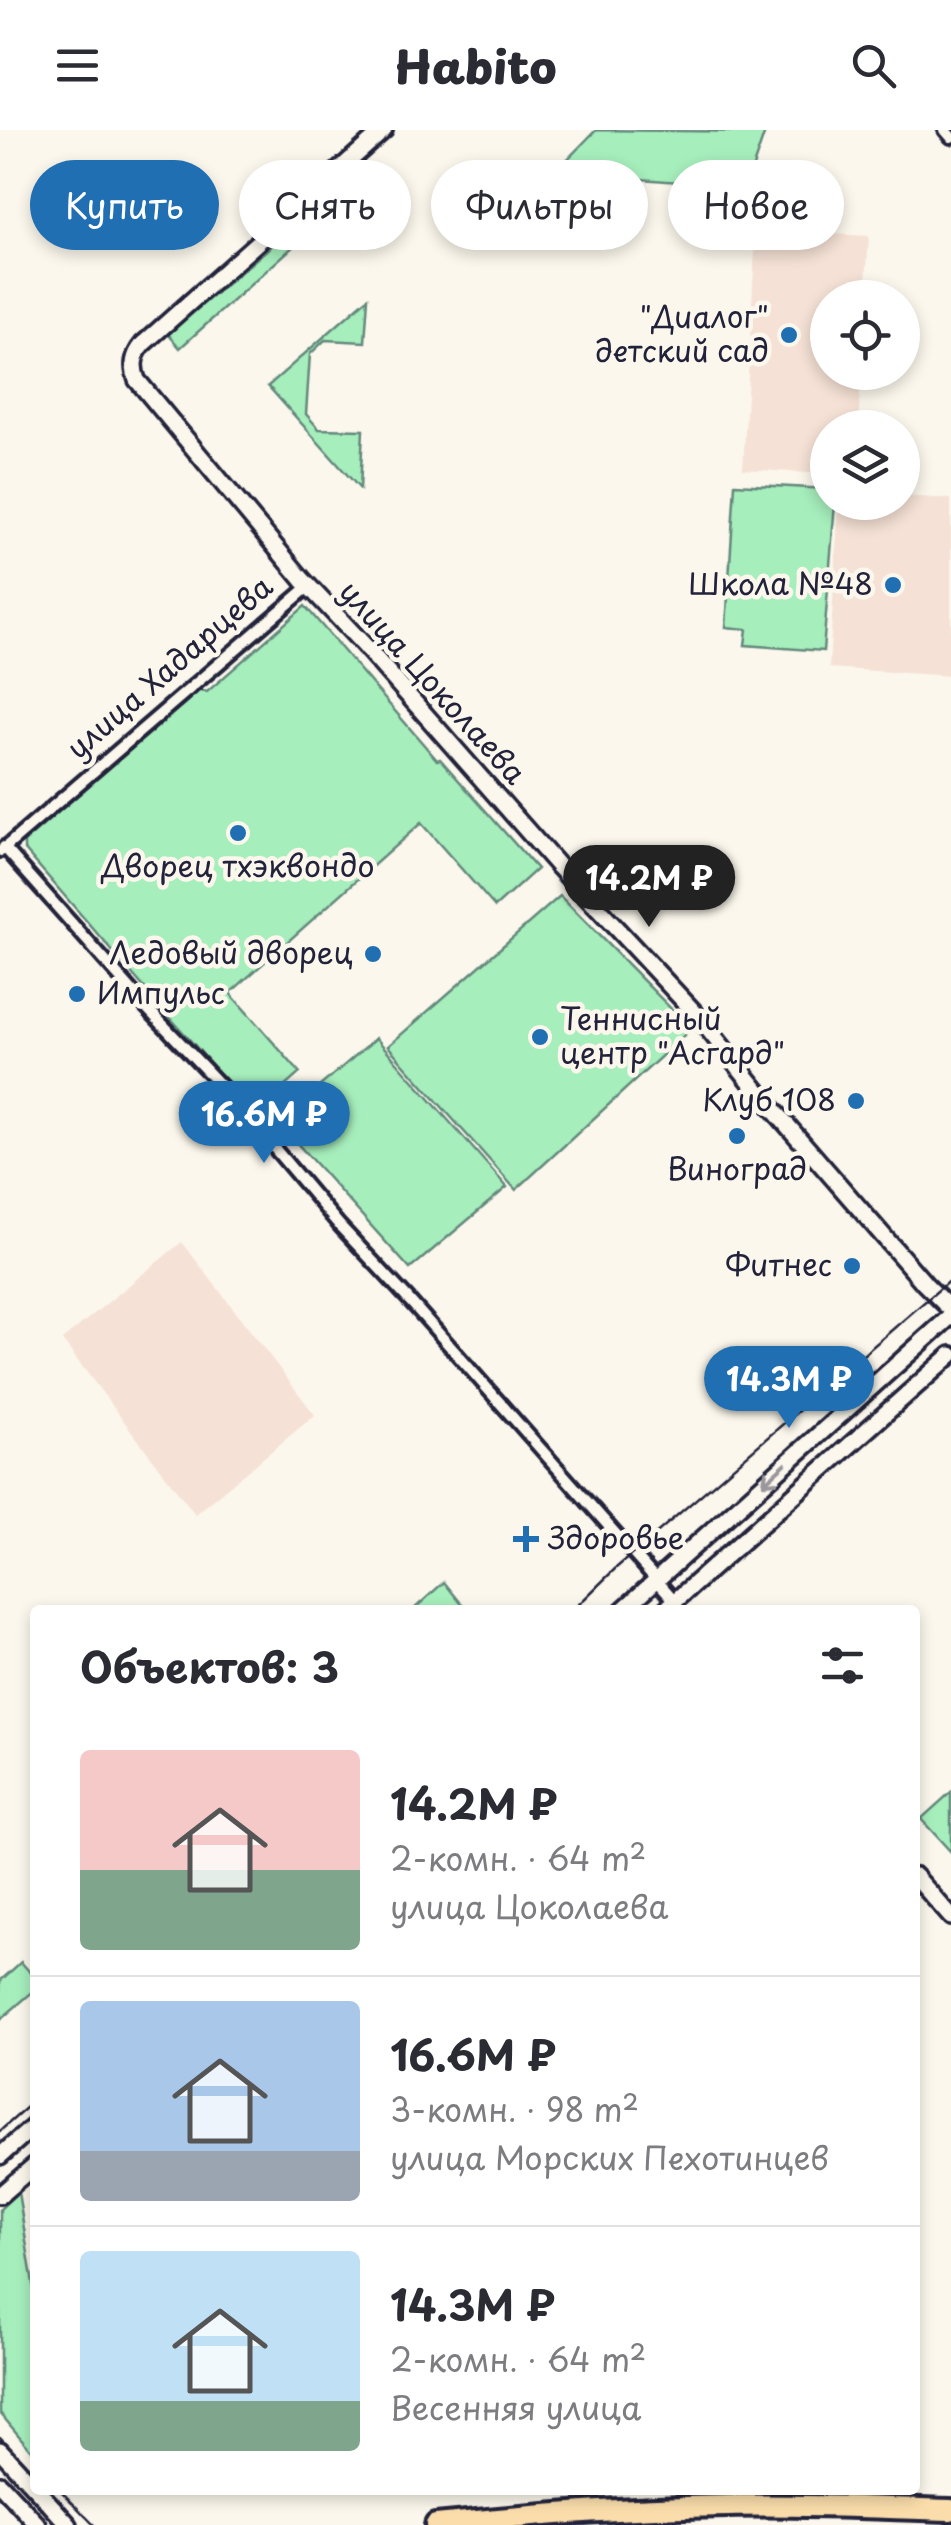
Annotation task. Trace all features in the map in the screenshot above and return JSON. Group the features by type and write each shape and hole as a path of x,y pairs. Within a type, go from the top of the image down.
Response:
{"highway":[{"path":"436,2525 604,2510 729,2506 951,2510"}],"street":[{"name":"улица Хадарцева","path":"2,850 308,586 142,388 133,362 143,344 384,130"},
{"path":"945,130 951,137"},
{"name":"улица Цоколаева","path":"308,586 696,1014 767,1102 951,1313"},
{"path":"2,850 227,1092 340,1226 656,1580 673,1605"},
{"path":"628,1605 951,1313"},
{"path":"676,1605 951,1355"},
{"path":"920,1882 951,1917"},
{"path":"0,2156 30,2129"},
{"path":"0,2194 30,2169"},
{"path":"0,2450 30,2482"},
{"path":"0,2484 38,2525"},
{"path":"42,2495 69,2525"}],"shaded area":[{"name":"\"Диалог\" детский сад","path":"844,235 869,236 866,280 810,280 810,390 860,390 859,410 810,410 810,473 743,469 755,250 844,250"},
{"name":"Школа №48","path":"920,497 951,499 951,676 829,668 838,520 920,520"},
{"path":"182,1242 315,1415 195,1514 62,1340"}],"green space":[{"path":"596,130 765,132 755,160 668,160 668,181 648,180 648,160 567,160"},
{"path":"267,250 289,250 180,348 168,334"},
{"path":"368,298 365,342 325,340 310,354 306,414 319,429 363,430 360,489 268,386"},
{"path":"735,484 810,488 810,520 834,520 823,651 745,645 747,629 726,627"},
{"path":"305,606 537,869 495,907 421,823 230,993 300,1073 255,1113 24,849 24,842 199,690 207,692"},
{"name":"Теннисный центр \"Асгард\"","path":"560,896 691,1029 516,1190 388,1046"},
{"path":"376,1038 507,1187 410,1269 278,1122"},
{"path":"444,1582 462,1605 419,1605"},
{"path":"951,1792 951,1852 921,1819"},
{"path":"21,1962 30,1972 30,1994 1,2019 0,1981"},
{"path":"18,2192 30,2265 30,2449 0,2413 0,2209"}],"tram line":[{"path":"578,1605 951,1279"},
{"path":"0,2131 30,2104"},
{"path":"0,2437 30,2469"},
{"path":"65,2495 94,2525"}],"place":[{"name":"\"Диалог\" детский сад","path":"789,335"},
{"name":"Школа №48","path":"893,585"},
{"name":"Дворец тхэквондо","path":"238,833"},
{"name":"Ледовый дворец","path":"373,954"},
{"name":"Импульс","path":"77,994"},
{"name":"Теннисный центр \"Асгард\"","path":"540,1037"},
{"name":"Клуб 108","path":"856,1101"},
{"name":"Виноград","path":"737,1136"},
{"name":"Фитнес","path":"852,1266"},
{"name":"Здоровье","path":"526,1539"}]}
